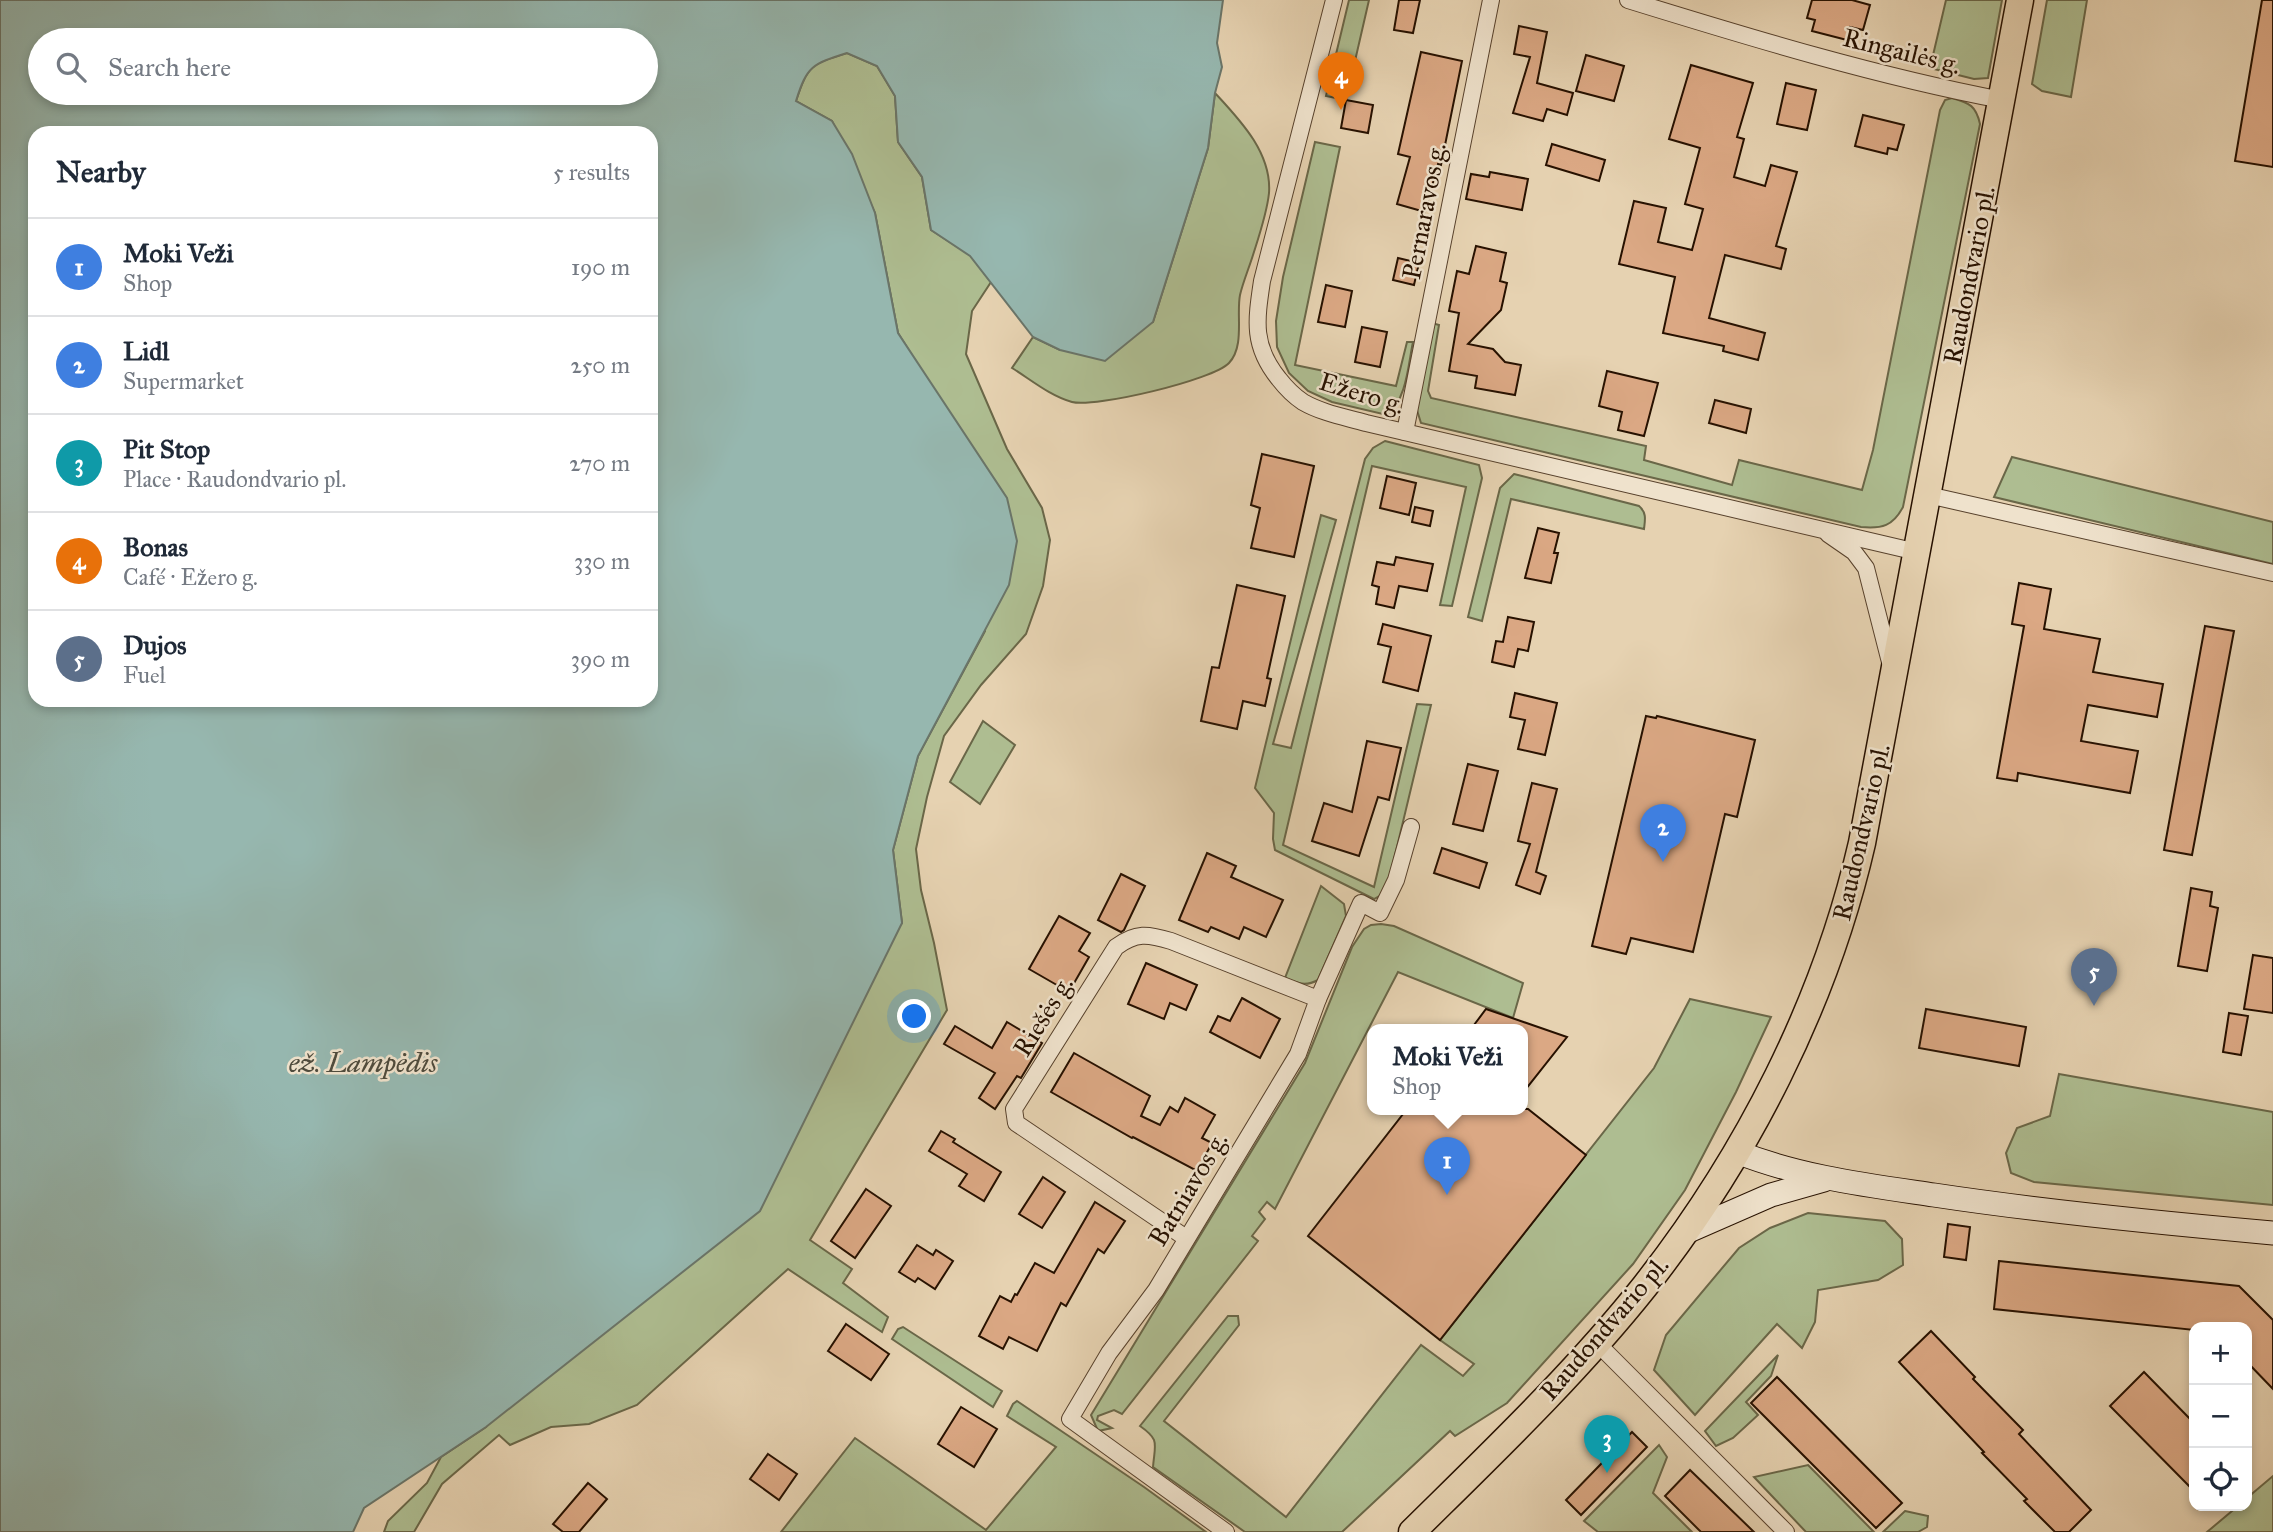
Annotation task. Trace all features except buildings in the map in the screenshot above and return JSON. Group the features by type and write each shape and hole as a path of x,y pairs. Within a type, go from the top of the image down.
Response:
{"main road":[{"name":"Raudondvario pl.","path":"1412,1532 1597,1343 1645,1286 1684,1233 1737,1152 1795,1038 1825,969 1843,918 1862,843 2020,0"},
{"path":"1737,1152 1773,1166 1828,1179 1987,1203 2273,1233"},
{"path":"1684,1233 1770,1195 1828,1179"}],"street":[{"name":"Ežero g.","path":"1334,0 1262,281 1257,315 1259,342 1266,363 1287,388 1303,402 1326,411 1405,432 1917,552"},
{"name":"Pernaravos g.","path":"1405,432 1491,0"},
{"name":"Ringailės g.","path":"1628,0 1697,22 1938,88 2002,100"},
{"path":"1928,495 2273,573"},
{"name":"Ežero g.","path":"1823,531 1854,552 1866,568 1894,678"},
{"name":"Batniavos g.","path":"1226,1532 1070,1419 1109,1353 1156,1290 1298,1054 1318,999 1361,903 1380,913 1396,880 1412,827"},
{"name":"Riešės g.","path":"1186,1238 1016,1123 1014,1109 1116,947 1129,937 1151,935 1171,941 1318,999"},
{"path":"1597,1343 1786,1532"}],"green space":[{"path":"1349,0 1369,0 1346,100 1326,96"},
{"path":"1946,0 2002,0 1988,78 1974,79 1930,68"},
{"path":"2047,0 2087,0 2071,97 2042,91 2032,84"},
{"path":"847,53 877,66 895,96 898,142 922,177 931,230 970,255 991,282 972,311 966,354 1007,449 1042,508 1050,540 1043,586 1026,634 981,685 944,736 927,797 916,849 921,890 947,1010 810,1240 852,1269 843,1283 888,1317 882,1332 788,1269 637,1405 589,1424 551,1427 510,1445 499,1435 442,1484 414,1532 384,1532 388,1521 427,1483 441,1457 486,1427 902,923 893,850 918,756 985,631 935,392 898,333 875,213 832,121 796,101 812,68"},
{"path":"1215,93 1252,138 1260,151 1269,178 1265,216 1240,295 1238,339 1234,356 1219,370 1201,377 1128,397 1085,403 1072,402 1048,392 1012,368 1033,337 1060,350 1153,322 1208,148"},
{"path":"1952,98 1971,106 1980,124 1903,507 1891,522 1881,527 1861,527 1421,423 1416,407 1432,323 1439,325 1428,391 1431,398 1646,446 1644,460 1732,485 1739,460 1862,490 1873,450 1940,110 1945,100"},
{"path":"1315,142 1340,147 1295,365 1396,386 1407,342 1413,342 1403,391 1387,415 1332,402 1308,391 1289,373 1277,347 1276,321 1283,277"},
{"path":"1385,441 1479,465 1482,478 1452,606 1440,605 1466,487 1372,466 1283,845 1374,887 1417,704 1431,705 1390,876 1383,894 1374,899 1275,850 1274,813 1255,788 1321,515 1336,520 1273,744 1291,748 1365,459 1373,448"},
{"path":"2012,457 2273,522 2273,564 1994,497"},
{"path":"1514,474 1639,506 1644,514 1644,529 1511,499 1482,621 1468,617 1500,488"},
{"path":"983,721 1015,745 980,804 950,782"},
{"path":"1321,886 1344,904 1346,916 1318,980 1305,984 1297,983 1285,978"},
{"path":"1371,925 1394,926 1523,983 1513,1018 1398,972 1371,1024 1367,1024 1367,1032 1275,1209 1267,1202 1259,1212 1265,1219 1252,1236 1258,1241 1122,1414 1114,1410 1098,1416 1097,1420 1112,1428 1098,1431 1091,1415 1305,1063 1352,947 1364,929"},
{"path":"1690,999 1771,1017 1685,1190 1633,1264 1507,1403 1455,1436 1450,1431 1342,1532 1245,1532 1153,1467 1155,1443 1151,1435 1140,1426 1228,1316 1238,1316 1239,1325 1164,1421 1286,1517 1421,1345 1463,1376 1474,1364 1440,1340 1654,1068"},
{"path":"2059,1074 2273,1112 2273,1205 2034,1182 2011,1173 2006,1153 2017,1128 2050,1116"},
{"path":"1808,1213 1885,1221 1902,1239 1903,1265 1878,1280 1818,1290 1815,1322 1802,1348 1777,1324 1695,1415 1654,1370 1666,1335 1739,1248 1770,1228"},
{"path":"903,1327 1002,1391 993,1407 892,1339 898,1329"},
{"path":"1778,1355 1771,1376 1746,1402 1758,1415 1733,1438 1716,1446 1705,1431"},
{"path":"1017,1401 1206,1532 781,1532 855,1438 986,1530 1056,1447 1007,1416"},
{"path":"1659,1445 1667,1457 1653,1493 1692,1532 1598,1532 1584,1521"},
{"path":"1808,1465 1874,1532 1806,1532 1754,1477"},
{"path":"2273,1476 2273,1532 2207,1532 2232,1511 2252,1511 2252,1494"},
{"path":"1905,1511 1928,1516 1927,1527 1918,1532 1883,1532"}],"water":[{"name":"ež. Lampėdis","path":"0,0 1223,0 1217,43 1222,67 1215,93 1208,148 1153,322 1105,361 1060,350 1033,337 970,256 931,230 922,177 898,142 895,96 877,66 847,53 818,64 804,80 796,101 832,121 852,154 875,213 898,333 1007,498 1017,541 1009,585 918,756 893,850 902,923 760,1211 486,1427 364,1508 353,1532 0,1532"}],"place":[{"name":"Bonas","path":"1341,110"},
{"name":"Lidl","path":"1663,862"},
{"name":"Dujos","path":"2094,1006"},
{"name":"Moki Veži","path":"1447,1195"},
{"name":"Pit Stop","path":"1607,1473"}]}
